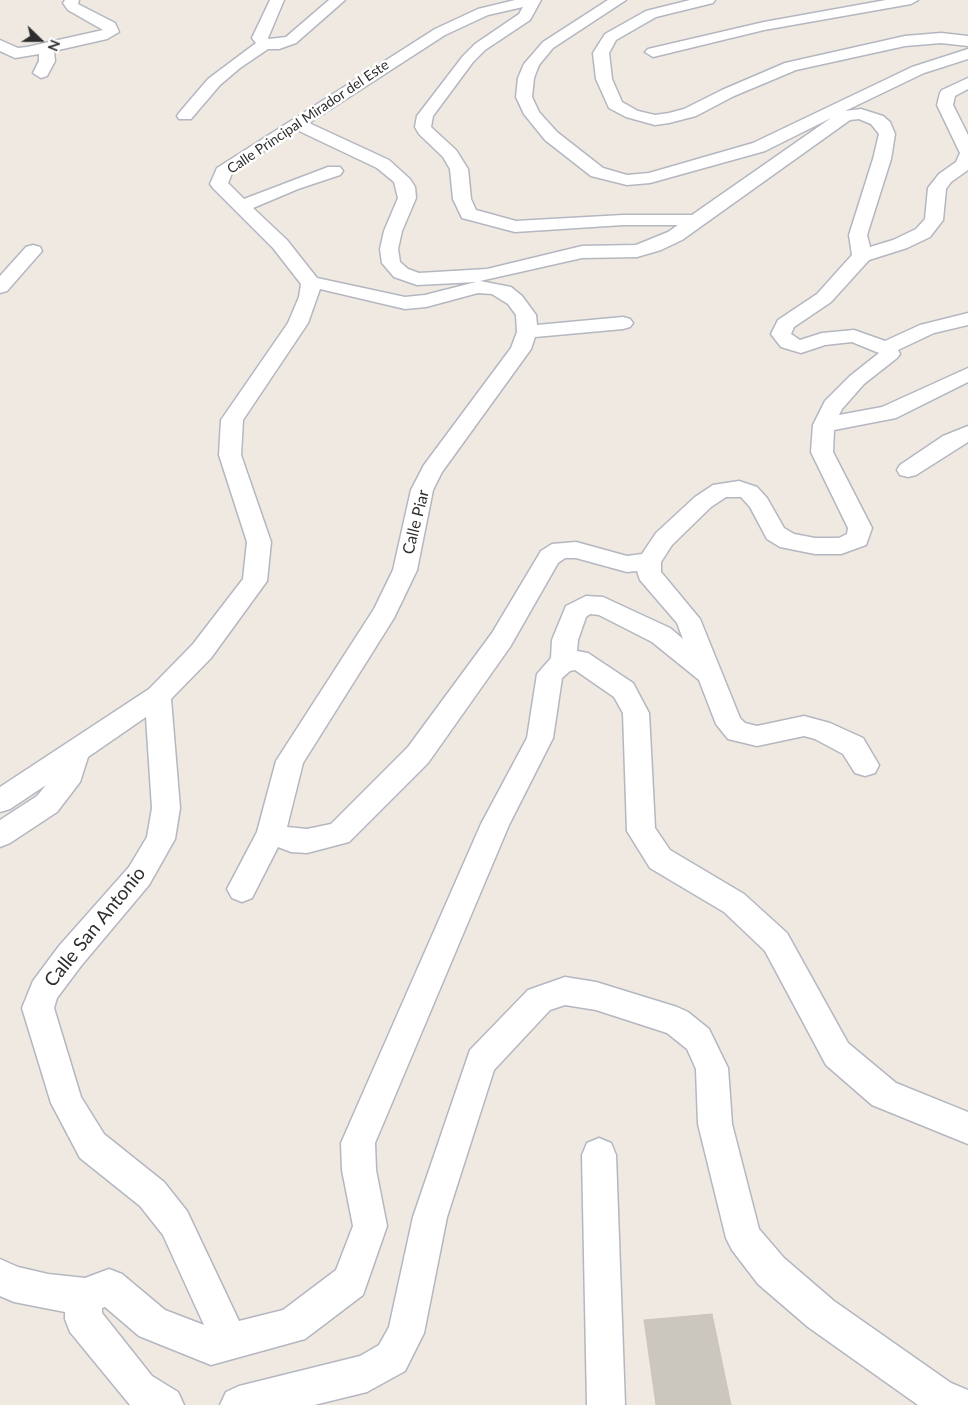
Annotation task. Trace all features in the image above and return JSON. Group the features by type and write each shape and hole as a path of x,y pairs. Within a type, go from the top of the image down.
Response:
{"street":[{"path":"0,46 15,53 102,36 111,32 110,26 74,7 70,3 72,0"},
{"path":"264,44 260,38 277,0"},
{"path":"185,116 214,82 234,65 264,44 279,44 291,40 338,0"},
{"path":"533,0 525,17 480,47 468,60 426,116 423,127 427,134 450,154 459,169 462,199 468,214 515,228 623,220 664,219 696,222"},
{"name":"Calle Principal Mirador del Este","path":"311,284 306,273 280,244 219,184 226,168 440,32 483,12 533,0"},
{"path":"619,0 584,20 548,45 532,64 526,78 524,97 532,114 551,136 597,172 627,180 650,178 759,147 918,70 968,54"},
{"path":"708,0 651,14 610,37 602,53 604,79 615,105 640,116 655,120 669,118 690,113 728,93 791,66 905,41 941,38 968,40"},
{"path":"653,52 764,26 911,0"},
{"path":"41,73 47,61 46,48"},
{"path":"865,765 853,746 821,730 804,726 757,736 737,732 729,724 688,619 649,574 649,561 664,538 703,502 720,490 739,489 749,492 759,503 775,532 788,541 815,546 841,546 858,540 860,528 822,452 824,425 834,406 857,380 880,364 890,354 886,348 854,336 822,340 801,347 788,344 781,334 784,324 824,298 862,256 900,244 923,233 934,220 937,188 945,178 964,165 967,148 945,105 948,93 968,83"},
{"path":"296,123 383,164 401,179 406,188 407,198 393,230 389,249 391,262 401,273 417,279 438,279 488,275 550,258 582,252 636,251 675,236 844,117 861,114 877,120 884,126 887,134 882,159 858,235 862,256"},
{"path":"242,206 292,185 334,171"},
{"path":"0,287 33,251"},
{"path":"0,801 158,696 202,651 256,581 259,542 230,455 232,420 298,323 309,297 311,284 323,283 385,300 406,303 426,301 478,288 493,288 504,291 526,315 527,332 623,323"},
{"path":"886,348 927,329 968,319"},
{"name":"Calle Piar","path":"242,889 271,833 290,761 386,612 405,570 422,490 432,470 521,349 527,332"},
{"path":"824,425 888,413 968,374"},
{"path":"908,470 951,441 968,434"},
{"path":"271,833 291,840 307,841 340,834 418,754 501,640 549,557 560,550 576,550 627,564 649,561"},
{"path":"563,662 566,640 575,612 586,605 603,606 660,635 709,674"},
{"path":"0,1277 14,1284 48,1292 85,1296 109,1287 152,1323 210,1347 292,1326 350,1282 370,1226 359,1170 358,1143 495,824 540,738 550,674 563,662 579,660 610,679 624,690 636,713 641,831 660,859 734,903 776,942 837,1054 884,1094 968,1128"},
{"name":"Calle San Antonio","path":"158,696 166,808 161,839 139,876 70,956 44,991 38,1008 67,1103 92,1146 152,1194 175,1223 230,1342"},
{"path":"0,834 47,804 70,774 76,749"},
{"path":"239,1405 367,1373 392,1358 406,1333 430,1217 481,1060 539,1000 565,991 596,996 677,1022 698,1039 712,1068 715,1124 744,1238 771,1271 821,1314 938,1396 958,1405"},
{"path":"599,1155 606,1405"},
{"path":"85,1296 83,1319 139,1389 166,1405"}],"building":[{"path":"712,1314 731,1405 656,1405 644,1320"}]}
